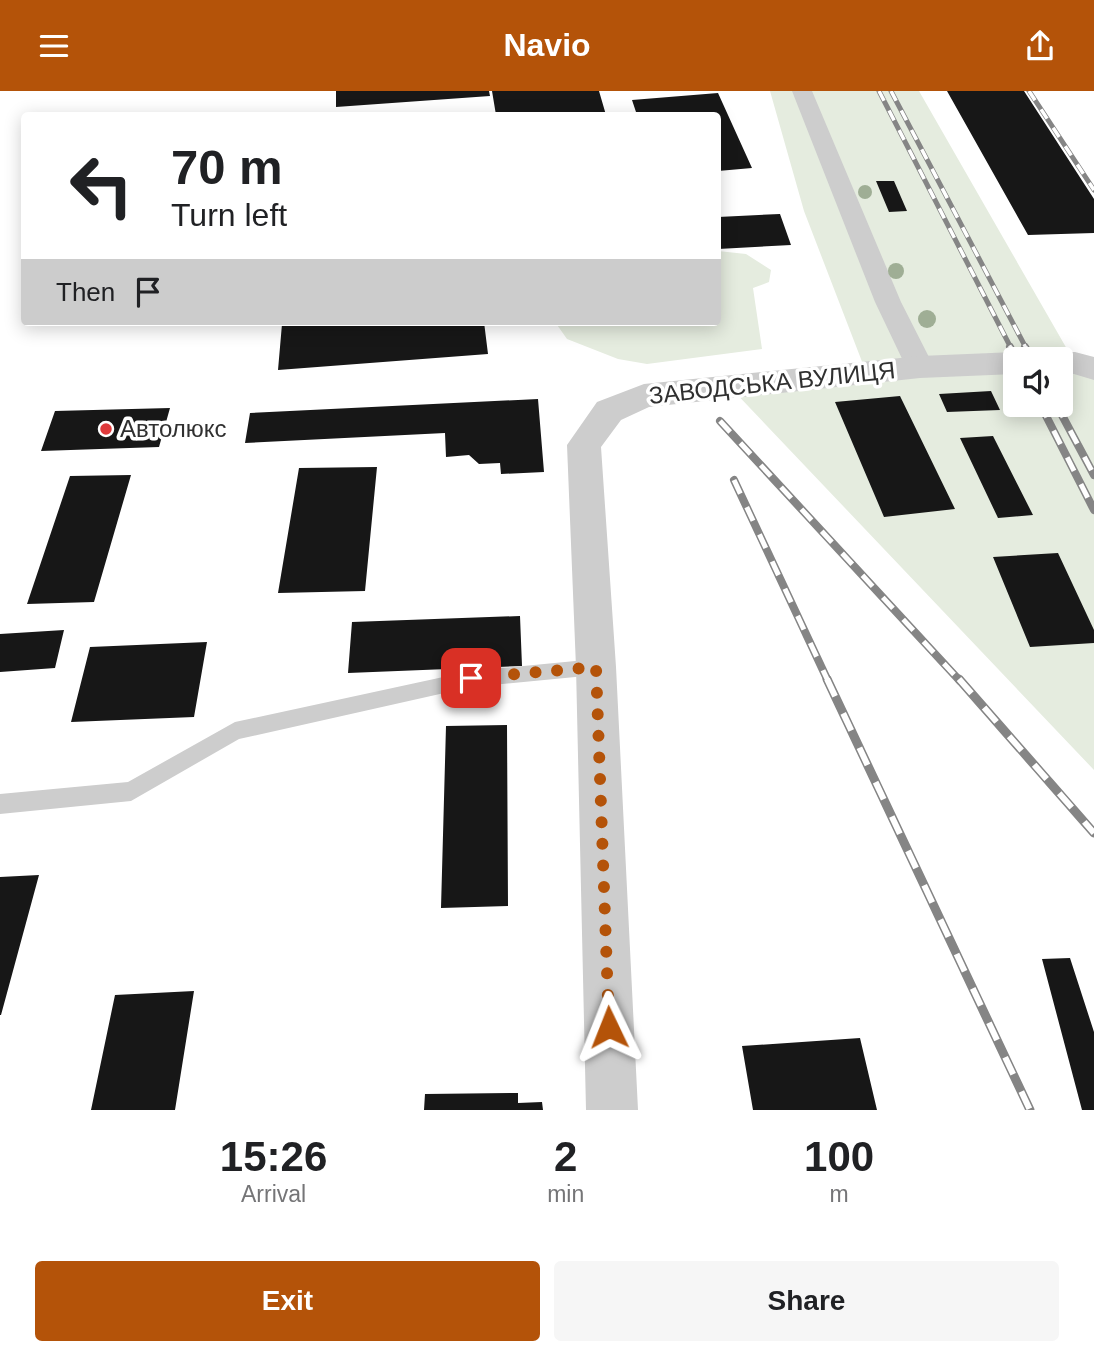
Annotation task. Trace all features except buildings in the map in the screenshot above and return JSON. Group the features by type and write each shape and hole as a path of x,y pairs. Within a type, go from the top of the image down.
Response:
{"street":[{"path":"802,91 888,302 920,367"},
{"path":"1073,363 1094,369"},
{"name":"ЗАВОДСЬКА ВУЛИЦЯ","path":"612,1110 596,667 584,445 609,411 643,395 920,367 1003,364"}],"lane":[{"path":"0,804 131,791 235,731 471,678 596,667"}],"shaded area":[{"path":"770,91 919,91 1066,347 1003,347 1003,417 1073,417 1073,360 1075,363 1094,369 1094,770 729,386 866,372 804,211"},
{"path":"721,251 746,254 771,270 769,282 753,288 762,349 647,364 618,359 567,339 558,326 721,326"}],"railway":[{"path":"879,91 1010,347"},
{"path":"891,91 1025,347"},
{"path":"1029,91 1094,190"},
{"path":"1047,417 1094,510"},
{"path":"1063,417 1094,475"},
{"path":"720,421 960,681"},
{"path":"734,480 828,681"},
{"path":"827,679 1030,1110"},
{"path":"959,679 1094,833"}],"place":[{"name":"Автолюкс","path":"106,429"}],"route":[{"path":"471,678 596,667 609,1027"}]}
